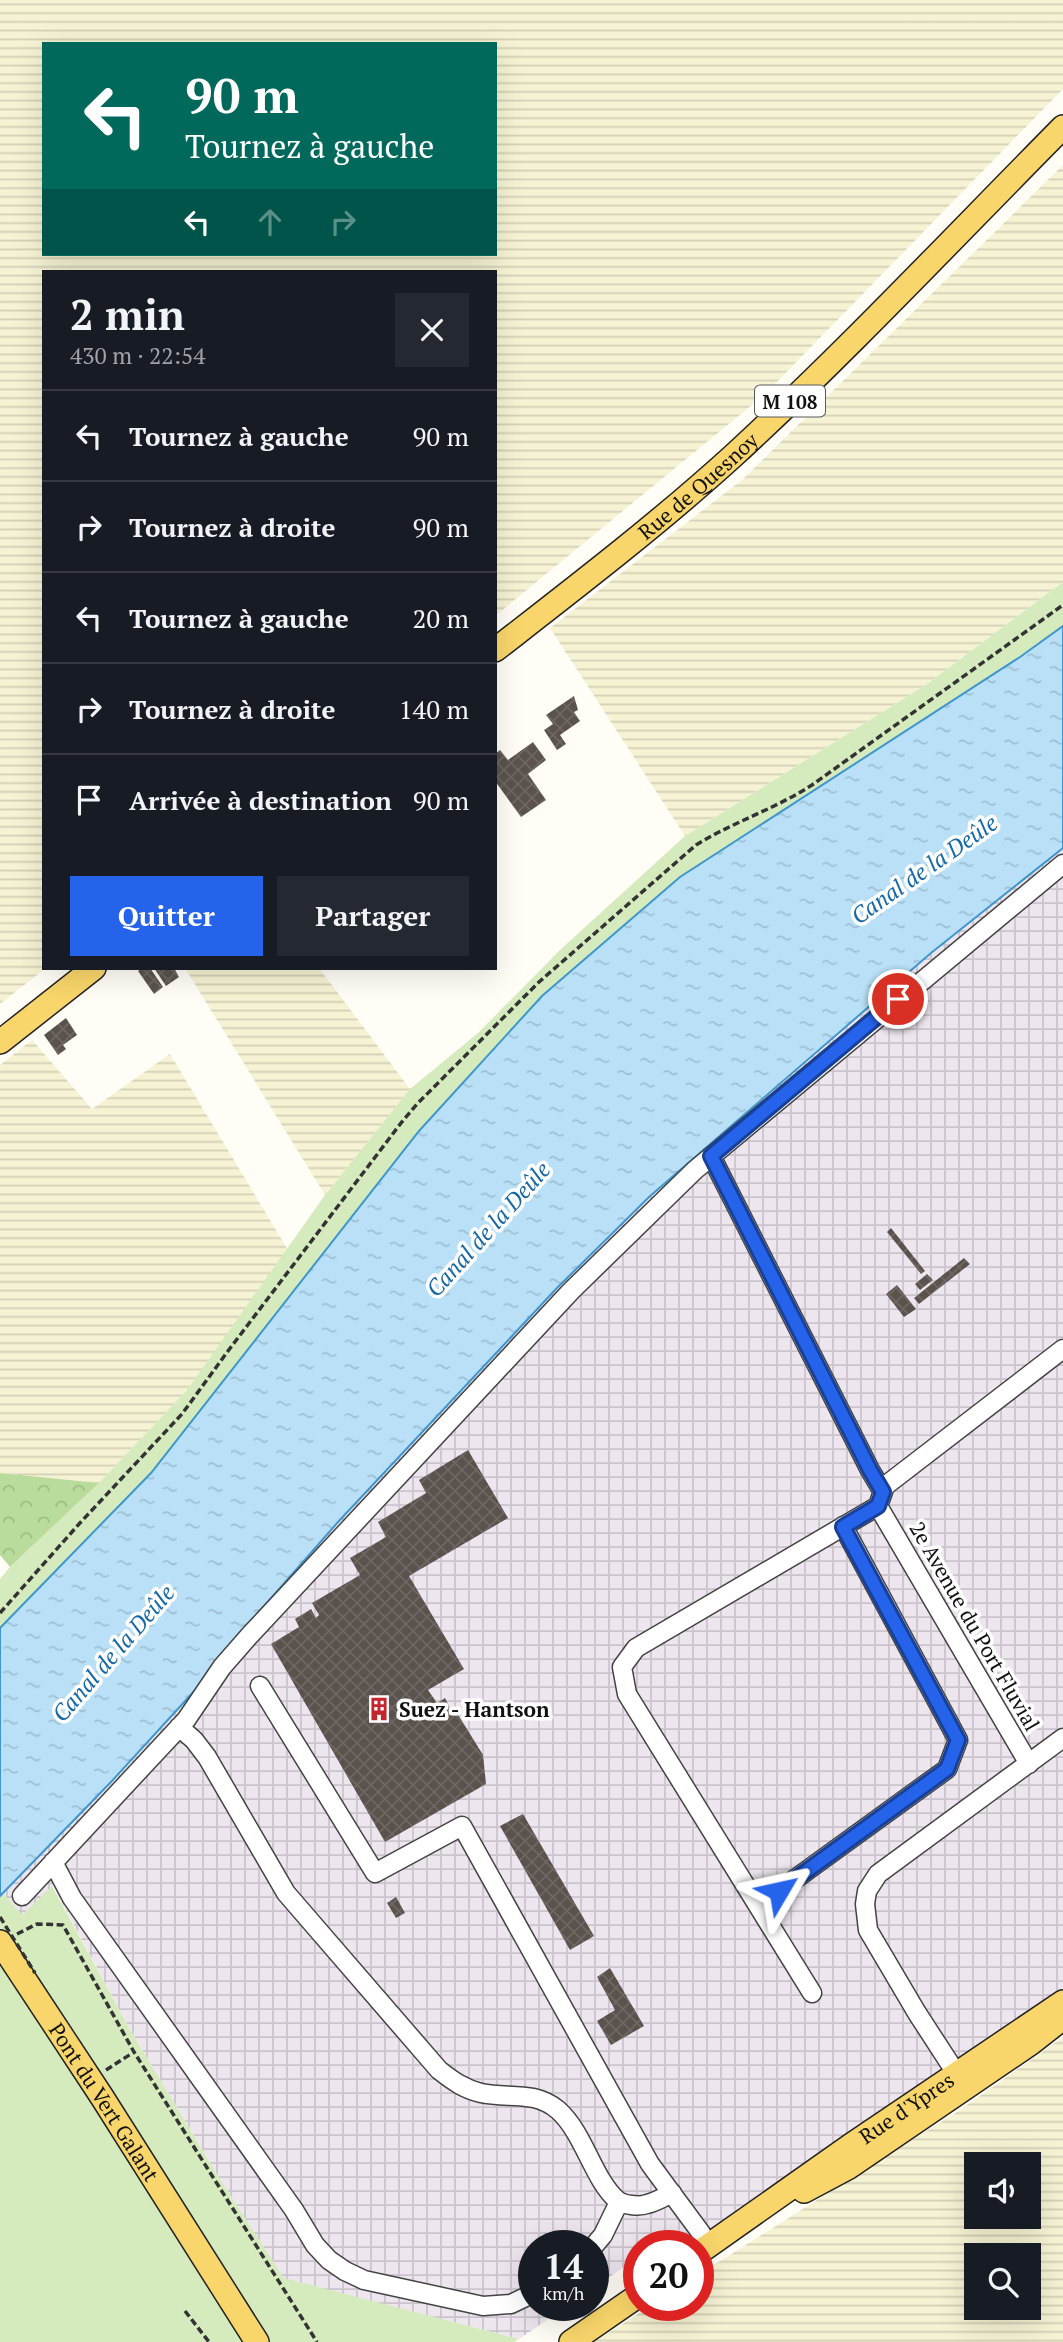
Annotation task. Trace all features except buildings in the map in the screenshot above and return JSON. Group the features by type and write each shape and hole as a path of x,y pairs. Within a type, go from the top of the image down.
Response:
{"main road":[{"name":"Rue de Quesnoy","path":"497,648 646,531 733,456 1063,127"},
{"path":"0,1042 91,970"},
{"name":"Pont du Vert Galant","path":"6,1939 257,2340"},
{"name":"Rue d'Ypres","path":"714,2242 956,2073 1063,2002"},
{"name":"Rue d'Ypres","path":"751,2217 849,2167 1031,2043 1063,2018"},
{"path":"571,2342 623,2306"}],"street":[{"path":"22,1896 179,1727 222,1667 250,1635 571,1291 711,1156 1063,864"},
{"name":"2e Avenue du Port Fluvial","path":"711,1156 870,1470 881,1499 1029,1763"},
{"path":"812,1993 627,1694 622,1667 636,1648 843,1527 881,1499 886,1486 1063,1349"},
{"path":"758,1906 947,1769 958,1740 843,1527"},
{"path":"261,1686 374,1873 462,1826 650,2164 699,2230"},
{"path":"179,1727 207,1757 286,1893 439,2070 461,2087 483,2094 521,2094 543,2100 559,2111 575,2131 610,2192 619,2202 645,2205 672,2193"},
{"path":"956,2073 868,1930 865,1904 867,1891 878,1874 1063,1738"},
{"path":"53,1862 72,1898 294,2210 315,2245 329,2260 364,2280 483,2306 511,2304 518,2301"},
{"path":"605,2230 619,2202"}],"path":[{"path":"0,1613 182,1414 401,1123 540,982 696,845 812,785 1063,605"},
{"path":"0,1917 29,1977"},
{"path":"6,1939 37,1924 63,1925 134,2052 317,2342"},
{"path":"100,2074 134,2052"},
{"path":"186,2311 209,2342"}],"shaded area":[{"path":"0,0 1063,0 1063,89 764,395 497,614 497,270 42,270 43,970 0,1004"},
{"path":"1063,165 1063,582 927,684 685,836 550,628 742,480"},
{"path":"1063,848 1063,1994 714,2231 623,2230 623,2268 609,2277 609,2230 518,2230 518,2321 545,2321 519,2339 284,2279 218,2176 128,2026 53,1886 22,1915 3,1893 111,1782 94,1803 208,1676 229,1646 338,1522 556,1289 649,1197 931,953"},
{"path":"186,970 321,970 410,1089 325,1195"},
{"path":"32,1040 92,1109 170,1054 288,1250 187,1390 99,1483 0,1473 0,1065"},
{"path":"1063,2037 1063,2342 594,2342 627,2321 714,2321 714,2265 960,2110"}],"green space":[{"path":"1063,582 1063,626 1020,657 680,877 542,996 419,1131 151,1473 0,1628 0,1579 99,1483 187,1390 325,1195 410,1089 478,1033 560,950 685,836 927,684"},
{"path":"0,1473 99,1483 10,1567 0,1555"},
{"path":"52,1886 128,2026 218,2176 284,2278 519,2339 514,2342 0,2342 0,1896 3,1893 22,1915"}],"water":[{"name":"Canal de la Deûle","path":"1063,626 1063,848 931,953 649,1197 556,1289 338,1522 229,1646 208,1676 111,1782 0,1896 0,1628 151,1473 419,1131 542,996 680,877 1020,657"}],"place":[{"name":"Suez - Hantson","path":"379,1709"}],"route":[{"path":"779,1891 947,1769 958,1740 843,1527 878,1506 883,1492 711,1156 898,999"}]}
